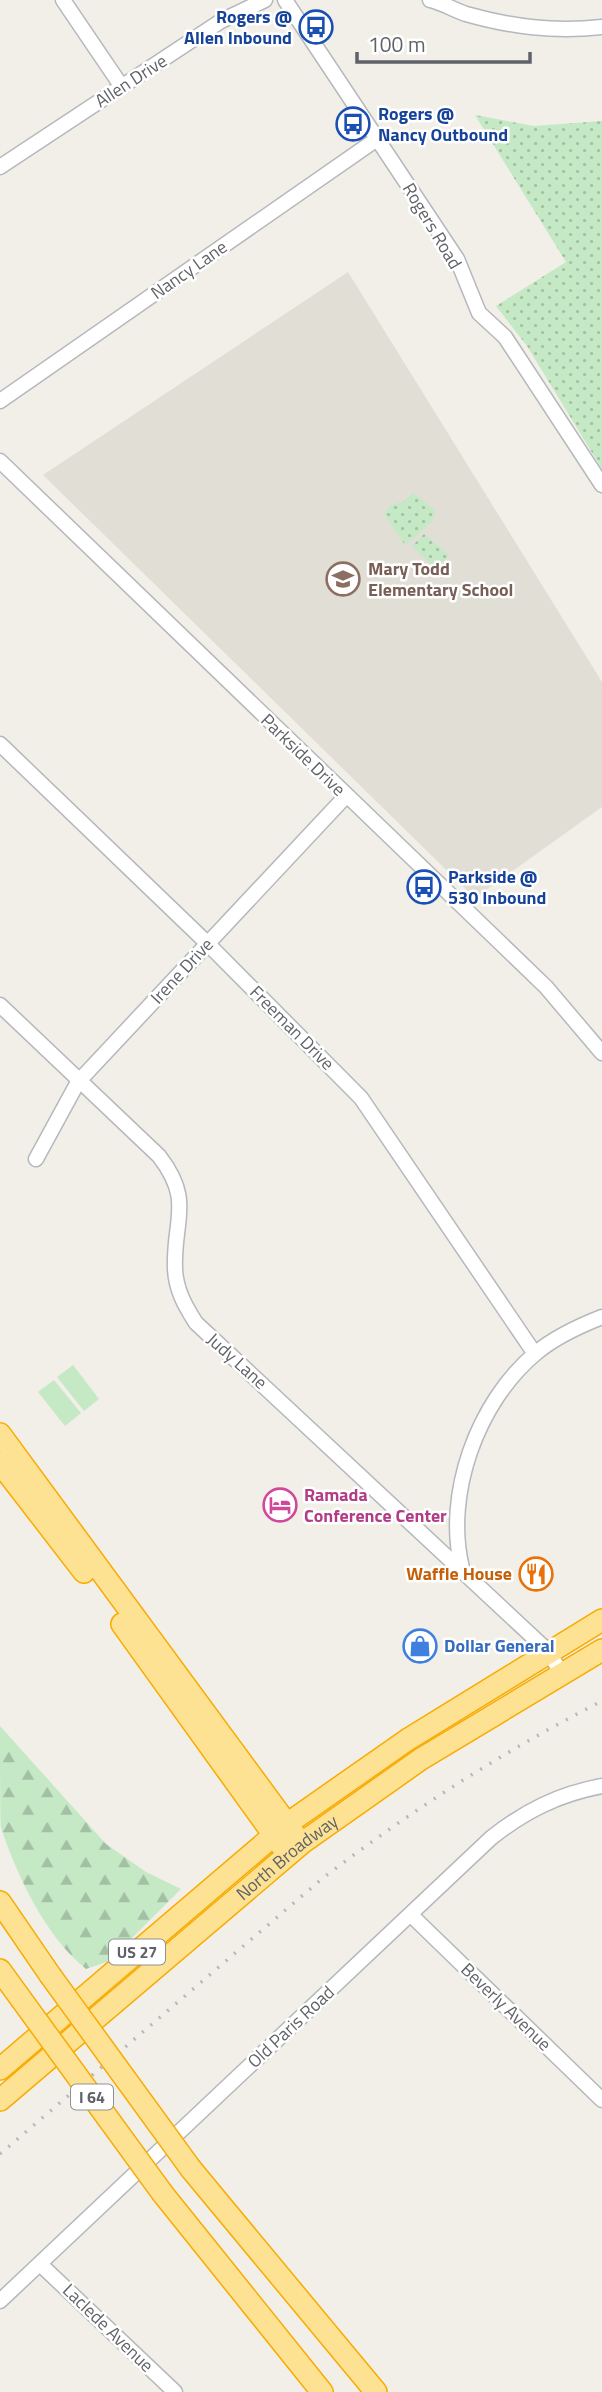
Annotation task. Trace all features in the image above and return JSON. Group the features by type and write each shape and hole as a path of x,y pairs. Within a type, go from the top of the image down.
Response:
{"highway":[{"path":"0,1434 280,1830"},
{"path":"0,1464 295,1849"},
{"name":"North Broadway","path":"0,2069 280,1830 407,1741 602,1620"},
{"name":"North Broadway","path":"0,2100 295,1849 421,1759 602,1650"},
{"path":"0,1885 25,1939"},
{"name":"I 64","path":"0,1902 191,2169 376,2392"},
{"name":"I 64","path":"0,1970 163,2194 322,2392"}],"street":[{"path":"62,0 122,87"},
{"name":"Allen Drive","path":"0,167 222,21 265,0"},
{"name":"Rogers Road","path":"285,0 457,259 479,313 505,337 602,485"},
{"path":"434,0 461,12 529,28 564,31 602,27"},
{"name":"Nancy Lane","path":"0,401 377,139"},
{"name":"Parkside Drive","path":"0,461 546,987 602,1054"},
{"name":"Freeman Drive","path":"0,744 207,943 361,1098 535,1354"},
{"name":"Irene Drive","path":"36,1158 78,1082 346,796"},
{"name":"Judy Lane","path":"0,1005 78,1082 159,1156 173,1174 179,1189 180,1219 175,1269 181,1300 196,1323 549,1652 562,1675"},
{"path":"463,1570 457,1545 456,1518 462,1480 488,1415 499,1397 535,1354 602,1317"},
{"name":"Old Paris Road","path":"0,2301 510,1823 533,1808 561,1796 602,1786"},
{"name":"Beverly Avenue","path":"411,1915 602,2100"},
{"name":"Laclede Avenue","path":"40,2264 175,2392"}],"shaded area":[{"name":"Mary Todd Elementary School","path":"348,272 602,682 602,807 475,898 43,475"}],"green space":[{"path":"475,115 534,126 602,121 602,469 527,346 496,306 566,262"},
{"path":"413,493 436,511 431,523 405,545 384,514 391,505 403,502"},
{"path":"424,534 449,555 436,569 412,546"},
{"path":"73,1365 99,1399 84,1411 57,1377"},
{"path":"54,1380 81,1413 65,1426 38,1392"},
{"path":"0,1726 106,1844 146,1872 181,1889 109,1961 86,1969 58,1940 34,1905 1,1828"}],"railway":[{"path":"0,2154 323,1878 458,1783 602,1701"}],"place":[{"name":"Rogers @ Allen Inbound","path":"316,27"},
{"name":"Rogers @ Nancy Outbound","path":"353,124"},
{"name":"Mary Todd Elementary School","path":"343,579"},
{"name":"Parkside @ 530 Inbound","path":"424,887"},
{"name":"Ramada Conference Center","path":"280,1505"},
{"name":"Waffle House","path":"536,1574"},
{"name":"Dollar General","path":"420,1646"}]}
